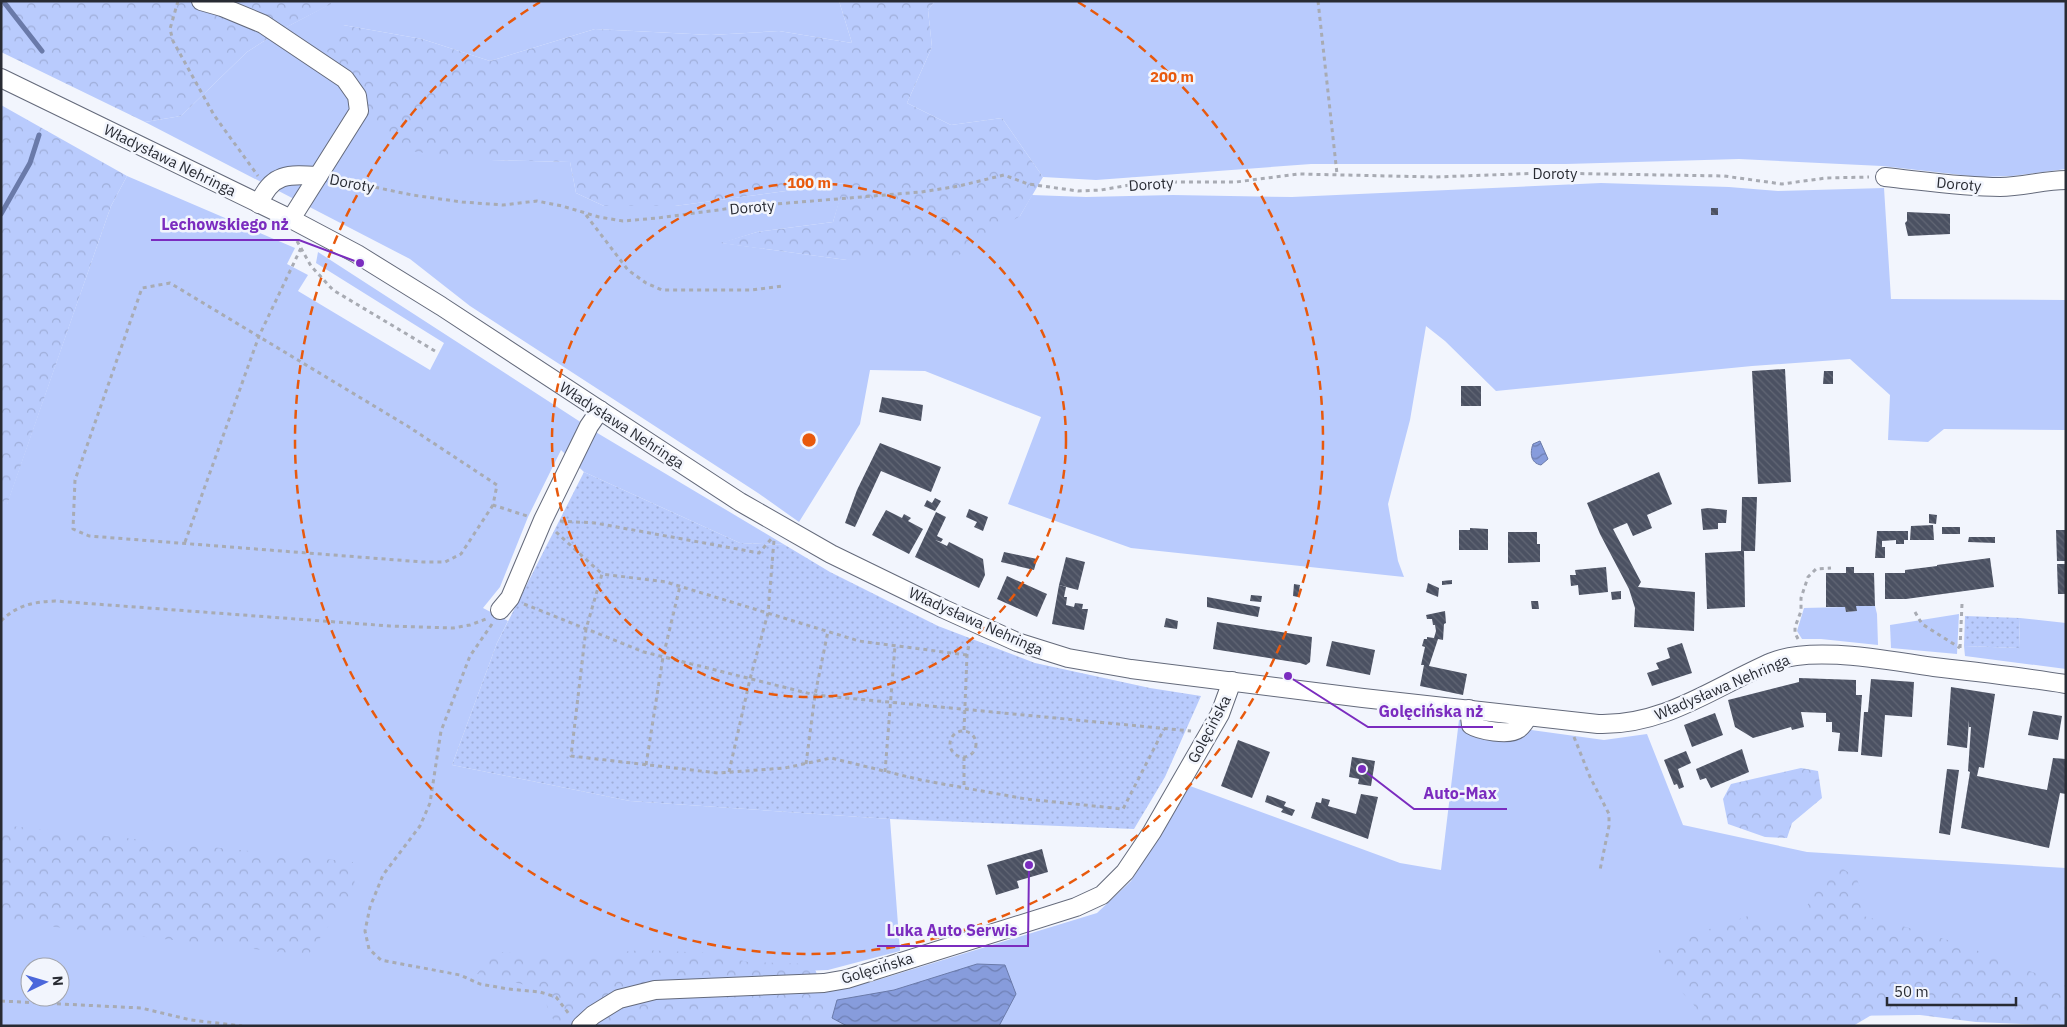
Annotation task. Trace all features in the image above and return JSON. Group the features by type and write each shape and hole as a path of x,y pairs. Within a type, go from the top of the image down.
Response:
{"street":[{"path":"201,1 222,7 263,24 345,79 357,96 359,111 291,219"},
{"name":"Władysława Nehringa","path":"1,78 262,196 291,219 391,274 788,531 850,564 1002,636 1046,652 1093,663 1232,681 1528,717 1616,724 1649,718 1699,698 1772,662 1788,656 1805,654 1882,660 2066,684"},
{"name":"Doroty","path":"262,196 276,180 296,174 318,176"},
{"name":"Doroty","path":"1885,177 1982,187 2021,186 2053,180 2066,180"},
{"path":"505,604 536,518 600,410"},
{"name":"Golęcińska","path":"577,1023 619,999 655,990 824,983 847,979 1076,907 1102,894 1125,872 1152,832 1224,706 1232,681"}],"path":[{"path":"178,1 170,29 173,41 214,115 253,169 262,196"},
{"path":"1318,1 1337,174"},
{"name":"Doroty","path":"318,176 412,195 462,202 503,205 537,201 622,221 740,207 921,192 959,186 1004,175 1028,184 1078,191 1100,190 1147,182 1236,182 1299,174 1435,177 1543,172 1724,176 1782,184 1826,178 1885,177"},
{"path":"586,214 628,270 646,283 662,290 752,290 783,286"},
{"path":"291,219 294,236 311,266 333,290 435,351"},
{"path":"185,542 259,336 301,248"},
{"path":"170,282 409,427 497,485 493,505 461,554 445,562 423,562 89,536 74,529 75,480 142,288 170,282"},
{"path":"493,505 536,518 595,523 759,553 774,536 768,613 750,679 729,772"},
{"path":"536,518 602,574 666,582 859,641 967,655"},
{"path":"1804,642 1800,641 1795,633 1801,611 1801,598 1812,572 1831,568"},
{"path":"602,574 586,629 571,756 718,773 785,768 830,758 885,772 1026,799 1123,809 1164,729"},
{"path":"646,765 663,657 680,586"},
{"path":"1,621 19,607 35,602 55,601 390,626 454,628 470,625 487,618 505,604"},
{"path":"505,604 586,629 644,652 815,695 1208,733"},
{"path":"505,604 470,656 441,731 430,803 420,826 383,876 370,907 365,931 369,949 381,960 460,975 480,984 540,992 556,997 577,1023"},
{"path":"1960,653 1962,604"},
{"path":"1915,612 1922,624 1960,648"},
{"path":"806,764 815,695 828,631"},
{"path":"964,730 967,655 971,634"},
{"path":"885,772 895,646"},
{"path":"1577,722 1574,735 1590,777 1608,814 1609,826 1600,870"},
{"path":"964,730 972,734 976,742 974,750 964,757 952,752 950,743 953,735 964,730"},
{"path":"964,757 964,787"},
{"path":"1,1001 141,1008 191,1020 242,1026"}],"green space":[{"path":"1,1 331,1 331,4 281,30 247,52 181,116 145,122 1,52"},
{"path":"331,1 839,1 852,43 779,31 711,35 595,29 490,61 422,39 343,25 491,160 570,162 576,193 604,206 675,206 845,183 833,222 757,232 722,243 847,260 1020,216 1032,195 1086,197 1173,195 1292,197 1601,183 1729,187 1778,191 1884,188 1891,299 2066,300 2066,430 1944,429 1928,442 1888,440 1890,395 1850,359 1752,366 1496,391 1445,341 1426,326 1410,420 1388,504 1398,561 1404,577 1131,548 1008,504 1041,417 925,371 870,370 860,424 799,522 758,493 470,306 410,259 145,122 181,116 247,52 281,30 330,4"},
{"path":"839,1 935,1 928,10 932,47 907,103 951,125 1002,118 1043,177 1020,216 956,257 847,260 720,243 757,232 833,222 844,183 675,206 604,206 576,193 570,162 491,160 408,151 376,132 351,82 323,46 343,25 422,39 490,61 595,29 711,35 779,31 852,43"},
{"path":"935,1 2066,1 2066,169 2012,176 1979,177 1882,166 1739,159 1566,164 1311,164 1096,180 1043,177 1002,118 951,125 907,103 932,47 928,10"},
{"path":"1,105 127,176 111,206 7,505 1,500"},
{"path":"127,176 295,248 287,264 308,275 298,291 430,370 444,343 316,263 318,252 599,434 785,545 740,543 584,472 561,450 528,517 500,587 483,608 508,621 497,643 452,765 630,801 890,819 900,951 828,970 718,974 565,1026 1,1026 1,500 7,504 111,206"},
{"path":"584,472 740,543 785,545 830,572 938,626 1035,663 1150,688 1201,696 1165,777 1134,829 890,819 630,801 452,765 497,643"},
{"path":"1856,606 1875,606 1878,645 1802,639 1797,631 1804,608 1845,607 1846,612 1856,611"},
{"path":"1959,614 1957,654 1891,648 1890,625"},
{"path":"1965,616 2020,618 2019,648 1964,646"},
{"path":"2020,618 2066,623 2066,669 1965,656 1964,646 2019,648"},
{"path":"1459,720 1604,740 1647,734 1683,825 1807,852 2066,868 2066,1013 1842,1016 1842,1026 594,1026 871,982 1097,913 1131,881 1190,786 1400,863 1441,870"},
{"path":"1801,768 1818,771 1822,798 1792,823 1787,838 1765,837 1728,824 1723,799 1731,784"},
{"path":"1,825 353,862 355,888 308,955 1,921"},
{"path":"1835,864 1856,877 1864,897 1863,916 1889,922 1966,946 2066,986 2066,1026 1976,1022 1880,1010 1853,1026 1700,1026 1694,1005 1659,968 1652,954 1683,938 1748,916 1768,922 1804,922 1812,886"},
{"path":"642,950 710,953 748,962 813,964 828,1003 817,1020 817,1026 556,1026 539,988 477,974 494,952 581,956"}],"water":[{"path":"1540,441 1548,459 1541,465 1533,460 1531,454 1533,444"},
{"path":"977,964 1005,965 1016,994 999,1026 847,1026 832,1018 837,1000 894,990"}],"building":[{"path":"1711,208 1718,208 1718,215 1711,215"},
{"path":"1907,212 1950,214 1950,234 1908,236 1905,223 1907,221"},
{"path":"1785,369 1791,482 1758,484 1752,371"},
{"path":"1824,371 1833,371 1833,384 1823,384"},
{"path":"1461,386 1481,386 1481,406 1461,406"},
{"path":"882,397 923,405 921,421 879,412"},
{"path":"880,443 941,467 931,492 881,471 855,527 845,523 857,490"},
{"path":"1659,472 1672,504 1647,515 1652,528 1633,536 1627,523 1613,529 1641,582 1638,587 1695,592 1694,631 1634,627 1635,608 1629,589 1600,534 1587,503"},
{"path":"1742,497 1757,497 1755,551 1744,551 1745,607 1707,609 1705,553 1741,551"},
{"path":"935,498 941,501 935,511 924,506 927,500 932,503"},
{"path":"969,509 988,517 983,531 974,527 977,522 966,517"},
{"path":"1701,509 1727,510 1726,523 1718,523 1718,529 1703,530"},
{"path":"886,510 902,518 904,514 911,518 908,521 923,529 909,554 872,535"},
{"path":"936,512 946,517 937,536 943,539 941,542 935,540 947,546 949,542 983,559 985,575 979,588 915,557"},
{"path":"1929,514 1937,515 1936,524 1929,523"},
{"path":"1933,525 1934,540 1910,540 1911,526"},
{"path":"1942,527 1960,527 1960,534 1942,534"},
{"path":"1470,528 1488,529 1488,550 1459,550 1459,530 1470,530"},
{"path":"2056,530 2066,530 2066,561 2057,561"},
{"path":"1877,531 1908,531 1908,540 1904,540 1904,544 1896,544 1896,540 1882,541 1882,547 1885,547 1885,558 1875,558"},
{"path":"1508,532 1537,532 1537,544 1540,544 1540,562 1508,563"},
{"path":"1969,537 1995,537 1995,543 1968,542"},
{"path":"1004,552 1037,559 1034,570 1001,562"},
{"path":"1066,557 1085,562 1078,590 1059,585"},
{"path":"1990,558 1994,587 1906,599 1885,599 1885,573 1905,573 1905,570"},
{"path":"2057,564 2066,564 2066,594 2058,594"},
{"path":"1606,567 1608,592 1579,595 1578,585 1571,586 1570,575 1576,575 1575,570"},
{"path":"1846,567 1854,567 1854,573 1874,573 1875,606 1856,606 1857,611 1846,612 1845,607 1826,607 1826,573 1846,573"},
{"path":"1007,576 1047,594 1037,617 997,599"},
{"path":"1452,580 1452,584 1442,585 1442,581"},
{"path":"1428,583 1439,588 1438,597 1426,592"},
{"path":"1294,584 1300,585 1298,597 1293,596"},
{"path":"1059,585 1066,587 1064,597 1067,597 1066,605 1074,607 1075,603 1083,604 1082,609 1088,609 1084,630 1052,624"},
{"path":"1621,591 1621,599 1612,600 1611,592"},
{"path":"1251,595 1262,596 1261,602 1250,601"},
{"path":"1207,597 1260,607 1258,617 1207,607"},
{"path":"1531,601 1538,601 1539,609 1532,609"},
{"path":"1445,611 1446,623 1444,624 1443,640 1438,639 1429,666 1467,674 1463,695 1420,686 1424,665 1421,665 1425,647 1422,646 1424,639 1427,639 1427,637 1434,638 1436,631 1432,619 1427,619 1426,615"},
{"path":"1166,618 1178,621 1177,629 1164,627"},
{"path":"1217,622 1312,637 1310,662 1306,665 1213,649"},
{"path":"1332,641 1375,650 1370,675 1326,666"},
{"path":"1682,643 1692,673 1652,686 1647,673 1659,669 1656,663 1670,658 1667,648"},
{"path":"1799,678 1856,680 1856,695 1862,695 1858,752 1838,751 1840,733 1832,732 1832,722 1826,722 1826,713 1801,712 1804,727 1792,730 1791,727 1753,738 1735,727 1728,700 1799,682"},
{"path":"1871,679 1914,682 1912,717 1885,715 1882,757 1861,755 1864,712 1868,712"},
{"path":"1951,687 1995,694 1984,768 1979,767 1977,776 2047,790 2053,758 2066,759 2066,794 2060,793 2049,848 1961,828 1970,772 1968,771 1971,727 1969,727 1969,720 1967,748 1947,745"},
{"path":"2033,711 2062,716 2058,740 2028,735"},
{"path":"1715,713 1723,735 1692,747 1684,725"},
{"path":"1238,740 1270,752 1252,798 1221,786"},
{"path":"1742,749 1749,772 1711,788 1706,778 1700,780 1696,769"},
{"path":"1686,751 1691,763 1678,769 1684,787 1679,789 1677,784 1674,785 1664,760"},
{"path":"1352,757 1375,761 1371,786 1358,784 1359,779 1349,777"},
{"path":"1947,769 1959,770 1950,835 1939,833"},
{"path":"1361,794 1378,797 1368,839 1311,818 1316,802 1321,803 1322,798 1330,800 1328,806 1356,814"},
{"path":"1267,795 1286,802 1284,806 1295,810 1292,816 1281,812 1283,809 1265,802"},
{"path":"1042,849 1048,872 1017,881 1019,888 996,895 987,865"}],"waterway":[{"path":"3,1 42,51"},
{"path":"1,214 30,163 39,135"}],"place":[{"name":"Lechowskiego nż","path":"360,263"},
{"name":"Golęcińska nż","path":"1288,676"},
{"name":"Auto-Max","path":"1362,769"},
{"name":"Luka Auto Serwis","path":"1029,865"}]}
